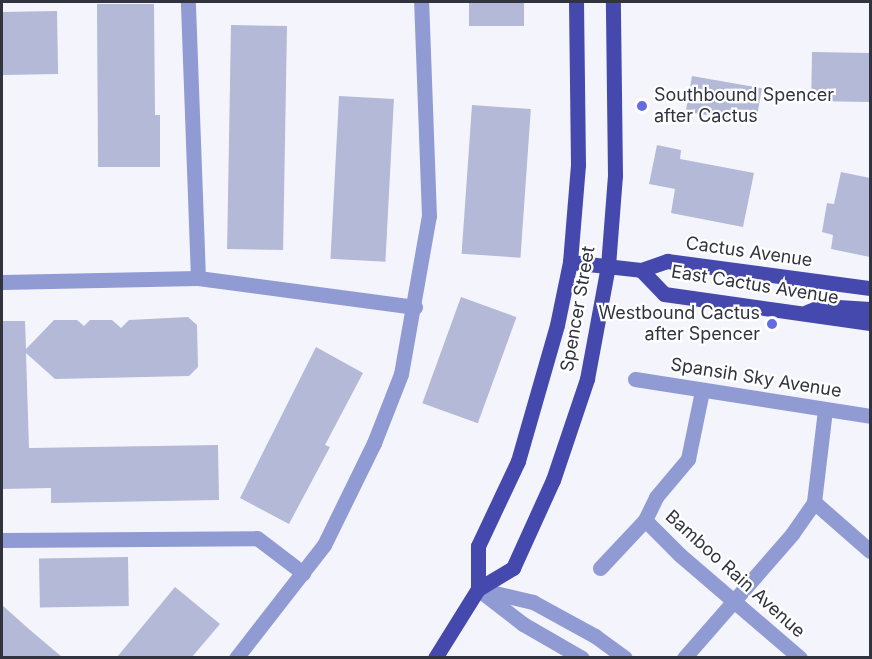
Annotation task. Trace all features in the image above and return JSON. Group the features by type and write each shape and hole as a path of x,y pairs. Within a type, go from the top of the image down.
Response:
{"main road":[{"name":"Spencer Street","path":"478,589 478,546 518,461 557,325 570,262 578,165 576,2"},
{"name":"Spencer Street","path":"435,657 478,589 513,568 553,480 586,379 608,266 616,136 613,2"},
{"name":"Cactus Avenue","path":"570,262 641,270 667,261 870,288"},
{"name":"East Cactus Avenue","path":"641,270 664,294 870,323"},
{"path":"804,314 822,306 870,309"}],"street":[{"path":"188,2 198,278"},
{"path":"236,657 324,544 374,443 401,374 415,307 429,216 422,2"},
{"path":"2,282 198,278 415,307"},
{"name":"Spansih Sky Avenue","path":"635,379 870,416"},
{"path":"600,568 645,520 656,497 688,459 702,391"},
{"path":"684,657 792,534 814,502 825,410"},
{"path":"814,502 870,551"},
{"name":"Bamboo Rain Avenue","path":"645,520 800,657"},
{"path":"2,540 257,538 303,573"},
{"path":"478,589 523,624 582,657"},
{"path":"478,589 533,602 625,657"}],"building":[{"path":"469,2 524,2 524,26 469,26"},
{"path":"97,4 154,4 155,115 160,115 160,167 98,167"},
{"path":"57,11 58,74 3,75 2,12"},
{"path":"231,25 287,26 283,250 227,249"},
{"path":"812,52 870,53 869,102 811,101"},
{"path":"692,76 762,88 756,124 686,111"},
{"path":"339,96 394,99 385,262 330,259"},
{"path":"472,105 531,109 520,258 462,254"},
{"path":"657,145 681,150 680,159 754,173 743,227 671,213 675,189 649,184"},
{"path":"841,172 870,178 870,257 831,249 833,235 822,232 827,203 834,204"},
{"path":"461,297 516,317 478,423 422,403"},
{"path":"188,317 197,325 198,367 189,376 55,379 26,353 29,448 218,445 219,500 51,503 51,488 2,489 2,321 25,321 26,349 54,320 77,320 84,326 90,320 112,320 121,328 129,320"},
{"path":"316,347 363,373 325,445 330,447 289,524 240,498"},
{"path":"128,557 129,606 40,608 39,559"},
{"path":"175,587 220,624 192,657 117,657"},
{"path":"2,605 30,630 62,657 2,657"}],"place":[{"name":"Southbound Spencer after Cactus","path":"642,106"},
{"name":"Westbound Cactus after Spencer","path":"772,324"}]}
